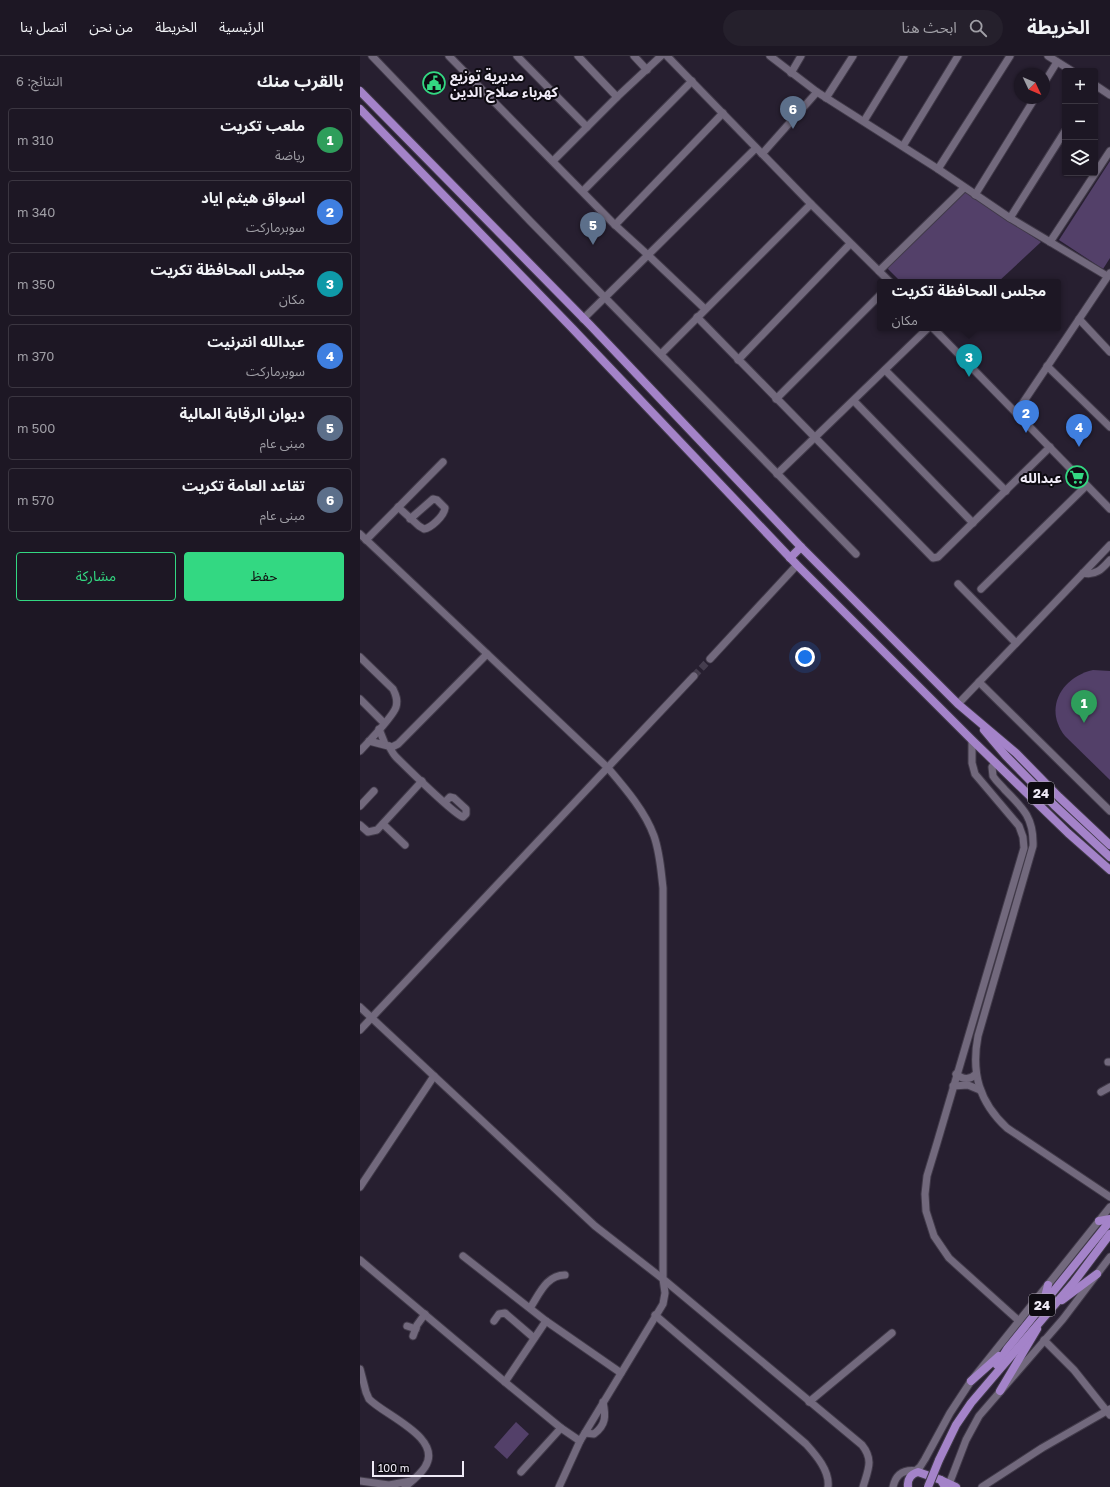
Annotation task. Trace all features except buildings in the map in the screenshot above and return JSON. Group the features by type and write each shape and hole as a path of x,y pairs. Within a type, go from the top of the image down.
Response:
{"main road":[{"path":"360,91 583,319 801,547 958,704 1016,753 1059,797 1110,845"},
{"path":"360,109 572,328 790,558 972,740 1068,833 1110,870"},
{"path":"790,558 801,547"},
{"name":"24","path":"979,722 1009,760 1075,826 1110,857"},
{"path":"1099,1221 1110,1220"},
{"name":"24","path":"979,1393 1042,1318 1046,1308 1110,1220"},
{"name":"24","path":"928,1487 956,1425 979,1393 1007,1349 1046,1308 1074,1282 1110,1234"},
{"path":"1046,1308 1097,1274"},
{"path":"1046,1308 1048,1285"},
{"path":"1000,1391 1035,1334 1042,1318"},
{"path":"971,1381 1007,1349"},
{"path":"912,1479 948,1485"}],"street":[{"path":"372,56 530,221 856,554"},
{"path":"449,56 615,224 705,309"},
{"path":"517,56 587,127"},
{"path":"578,56 617,97"},
{"path":"634,56 647,70"},
{"path":"553,161 617,97 662,56"},
{"path":"667,56 850,244 887,279"},
{"path":"770,56 817,92 903,146 1010,218 1109,274 1016,412"},
{"path":"791,73 801,56"},
{"path":"826,98 853,56"},
{"path":"864,121 904,56"},
{"path":"903,146 958,56"},
{"path":"938,169 1010,56"},
{"path":"1048,56 1067,68"},
{"path":"1050,73 1057,62"},
{"path":"583,191 692,81"},
{"path":"1098,87 1110,95"},
{"path":"762,154 817,92"},
{"path":"975,195 1031,104"},
{"path":"615,224 723,113"},
{"path":"1010,218 1062,136"},
{"path":"583,319 756,148"},
{"path":"1050,242 1110,151"},
{"path":"879,271 964,188"},
{"path":"661,354 811,204"},
{"path":"738,360 850,244"},
{"path":"776,399 877,298"},
{"path":"697,317 932,557 937,558 1050,447"},
{"path":"1078,320 1110,352"},
{"path":"777,474 925,331"},
{"path":"937,331 1110,509"},
{"path":"1047,366 1110,427"},
{"path":"885,370 1006,491"},
{"path":"854,401 973,523"},
{"path":"366,540 443,462"},
{"path":"982,589 1086,486"},
{"path":"398,507 410,519 420,528 427,528 444,513 445,508 437,500 433,499 410,519"},
{"path":"360,534 608,768 636,803 648,823 654,837 659,858 663,888 663,1279 665,1299 580,1441 559,1487"},
{"path":"958,704 1110,545"},
{"path":"1083,573 1090,574 1099,571 1110,560"},
{"path":"710,659 797,564"},
{"path":"958,584 1016,643"},
{"path":"368,741 394,746 398,744 487,654"},
{"path":"360,657 393,689 396,695 397,703 395,710 360,751"},
{"path":"360,1030 694,676"},
{"path":"978,682 1110,811"},
{"path":"360,699 384,723"},
{"path":"379,729 387,745 396,756 445,802"},
{"path":"972,740 971,759 975,774 1019,826 1023,837 1024,848 956,1074 926,1185 925,1202 928,1220 936,1240 949,1258 1019,1321"},
{"path":"995,762 992,767 993,776 1022,807 1028,816 1032,830 1033,846 978,1036 975,1061 976,1074 980,1090 989,1107 1007,1128 1110,1197"},
{"path":"360,825 366,831 371,832 377,830 422,781"},
{"path":"360,806 374,792"},
{"path":"383,824 405,845"},
{"path":"360,1007 595,1226 663,1279 851,1435 866,1450 870,1462 863,1487"},
{"path":"956,1074 961,1078 966,1079 976,1074"},
{"path":"360,1187 434,1076"},
{"path":"953,1086 968,1085 980,1090"},
{"path":"1101,1092 1110,1087"},
{"path":"912,1479 971,1381 1110,1207"},
{"path":"463,1256 546,1321 620,1373"},
{"path":"948,1485 972,1428 988,1405 1063,1319 1110,1257"},
{"path":"360,1260 505,1382 561,1428 580,1441"},
{"path":"530,1308 550,1279 557,1275 565,1275"},
{"path":"494,1321 499,1314 505,1313 534,1338"},
{"path":"413,1336 425,1314"},
{"path":"655,1315 806,1444 825,1471 828,1478 828,1487"},
{"path":"505,1382 546,1321"},
{"path":"406,1326 416,1329"},
{"path":"810,1402 892,1333"},
{"path":"982,1487 992,1483 1042,1448 1109,1412 1074,1370 1044,1340"},
{"path":"360,1369 366,1392 370,1398 418,1434 426,1445 428,1454 427,1463 405,1487"},
{"path":"522,1472 561,1428"},
{"path":"894,1487 895,1480 898,1475 904,1472 910,1470 912,1479"},
{"path":"360,1481 389,1485 411,1481"}],"shaded area":[{"path":"1110,161 1110,258 1103,269 1059,240"},
{"path":"965,192 1041,242 1001,279 898,279 888,269 889,266 962,193"},
{"path":"1093,670 1110,671 1110,780 1065,736 1056,715 1056,705 1059,695 1065,687 1072,679"},
{"path":"516,1422 529,1434 507,1459 494,1447"}],"tunnel":[{"path":"694,676 710,659"}],"place":[{"name":"مديرية توزيع كهرباء صلاح الدين","path":"434,83"},
{"name":"تقاعد العامة تكريت","path":"793,129"},
{"name":"ديوان الرقابة المالية","path":"593,245"},
{"name":"مجلس المحافظة تكريت","path":"969,377"},
{"name":"اسواق هيثم اياد","path":"1026,433"},
{"name":"عبدالله انترنيت","path":"1079,447"},
{"name":"عبدالله","path":"1077,477"},
{"name":"ملعب تكريت","path":"1084,723"}]}
